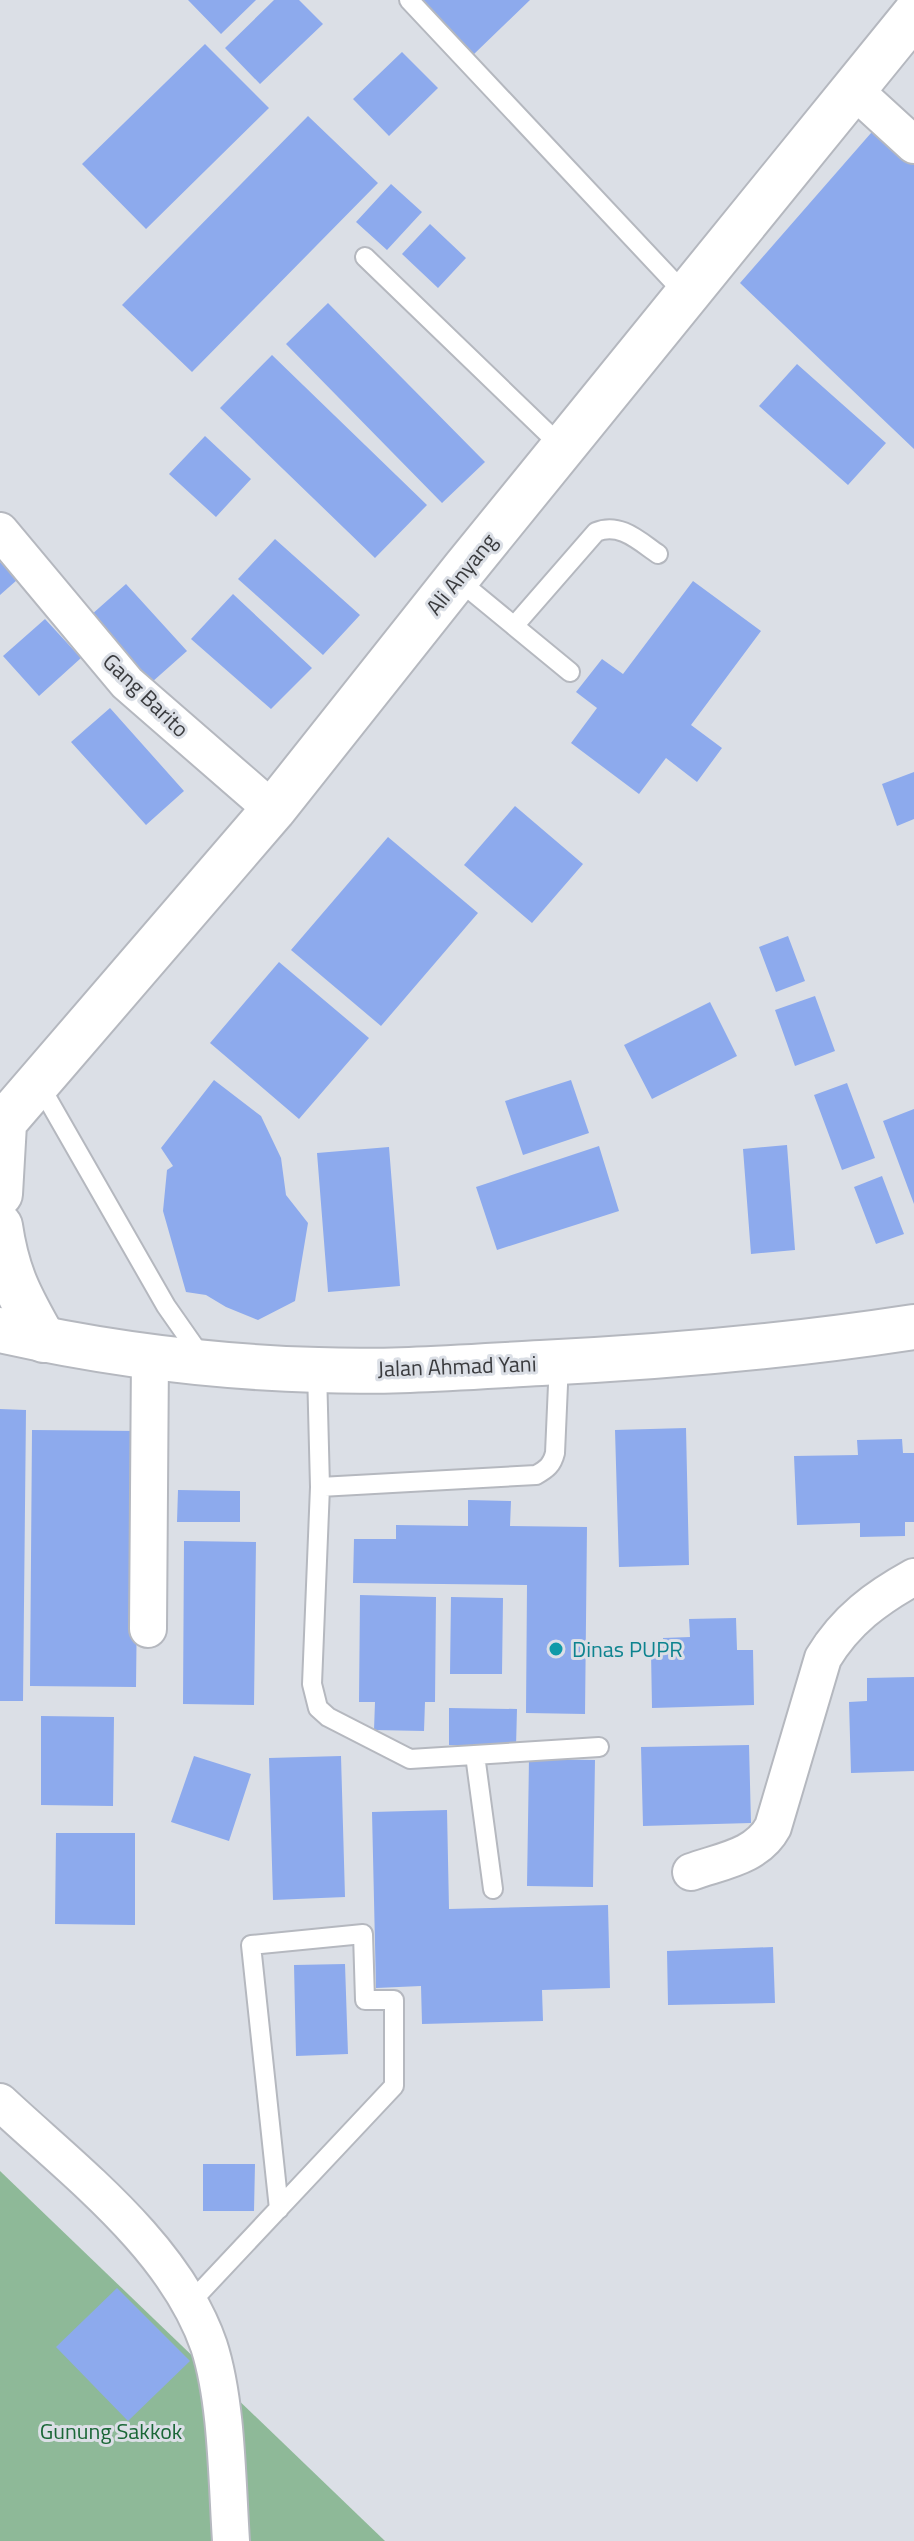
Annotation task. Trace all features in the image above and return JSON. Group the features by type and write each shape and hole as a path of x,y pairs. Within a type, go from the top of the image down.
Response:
{"street":[{"name":"Ali Anyang","path":"2,1126 273,810 914,15"},
{"path":"854,90 914,145"},
{"name":"Gang Barito","path":"0,531 127,683 273,810"},
{"path":"0,1194 2,1126"},
{"path":"0,1226 4,1255 18,1295 44,1340"},
{"name":"Jalan Ahmad Yani","path":"0,1330 44,1340 205,1362 317,1370 399,1370 648,1358 808,1343 914,1327"},
{"path":"148,1629 150,1355"},
{"path":"691,1872 746,1853 766,1839 773,1827 823,1658 836,1636 851,1620 914,1577"},
{"path":"0,2102 122,2215 161,2259 190,2303 209,2347 220,2393 231,2541"}],"lane":[{"path":"409,0 687,296"},
{"path":"365,257 563,448"},
{"path":"514,626 596,532 607,527 624,531 658,554"},
{"path":"457,579 570,672"},
{"path":"39,1084 166,1306 205,1362"},
{"path":"320,1487 536,1475 553,1463 559,1362"},
{"path":"317,1370 320,1487 312,1684 318,1708 328,1717 410,1759 599,1747"},
{"path":"475,1755 493,1889"},
{"path":"190,2303 279,2209 394,2086 394,2000 365,2000 363,1934 251,1945 279,2209"}],"green space":[{"name":"Gunung Sakkok","path":"0,2171 385,2541 0,2541"}],"building":[{"path":"188,0 256,0 221,34"},
{"path":"274,0 299,0 323,24 260,84 225,48"},
{"path":"418,0 530,0 473,55"},
{"path":"205,44 269,108 146,229 82,164"},
{"path":"402,52 438,88 389,136 353,99"},
{"path":"308,116 378,183 192,372 122,305"},
{"path":"878,125 914,160 914,449 740,283"},
{"path":"391,184 422,212 387,250 356,222"},
{"path":"430,224 466,258 438,288 402,254"},
{"path":"328,303 485,462 442,503 286,344"},
{"path":"272,355 427,505 375,558 220,408"},
{"path":"797,364 886,443 848,485 759,406"},
{"path":"205,436 251,479 216,517 169,474"},
{"path":"275,539 360,615 323,655 238,579"},
{"path":"0,562 17,580 0,595"},
{"path":"693,581 761,631 691,725 722,748 697,782 666,758 639,794 571,743 597,708 576,692 602,659 623,674"},
{"path":"126,584 187,651 143,690 82,623"},
{"path":"233,594 312,668 271,709 191,639"},
{"path":"45,619 81,658 39,696 3,656"},
{"path":"110,708 184,791 146,825 71,742"},
{"path":"914,772 914,819 897,826 882,784"},
{"path":"515,806 583,864 532,923 464,865"},
{"path":"388,837 478,913 381,1026 291,950"},
{"path":"788,936 805,981 776,992 759,947"},
{"path":"279,962 369,1038 299,1119 210,1043"},
{"path":"815,996 835,1051 795,1066 775,1010"},
{"path":"710,1002 737,1056 652,1099 624,1045"},
{"path":"214,1080 261,1116 281,1158 286,1195 308,1223 295,1301 258,1320 206,1295 186,1292 163,1211 167,1170 173,1166 161,1148"},
{"path":"571,1080 589,1133 523,1155 505,1101"},
{"path":"847,1083 875,1158 842,1170 814,1095"},
{"path":"914,1109 914,1204 883,1121"},
{"path":"787,1145 795,1250 751,1254 743,1149"},
{"path":"599,1146 619,1211 497,1250 476,1187"},
{"path":"389,1147 400,1286 328,1292 317,1153"},
{"path":"882,1176 904,1234 876,1244 854,1187"},
{"path":"0,1409 26,1410 23,1701 0,1701"},
{"path":"686,1428 689,1565 619,1567 615,1430"},
{"path":"32,1430 139,1431 136,1687 30,1686"},
{"path":"902,1439 903,1453 914,1453 914,1522 905,1522 905,1536 860,1537 860,1523 797,1525 794,1456 858,1455 857,1440"},
{"path":"178,1490 240,1491 240,1522 177,1522"},
{"name":"Dinas PUPR","path":"468,1500 511,1501 510,1526 587,1527 585,1714 526,1713 527,1585 353,1583 354,1539 396,1539 396,1525 468,1526"},
{"path":"184,1541 256,1542 254,1705 183,1704"},
{"path":"360,1595 436,1597 435,1702 425,1702 424,1731 374,1730 375,1702 359,1702"},
{"path":"451,1597 503,1598 502,1674 450,1674"},
{"path":"736,1618 737,1650 753,1650 754,1705 652,1708 651,1652 663,1652 663,1638 690,1637 689,1619"},
{"path":"914,1677 914,1771 851,1773 849,1702 867,1701 867,1678"},
{"path":"449,1708 517,1709 516,1747 449,1745"},
{"path":"41,1716 114,1717 113,1806 41,1805"},
{"path":"749,1745 751,1823 643,1826 641,1747"},
{"path":"194,1756 251,1774 229,1841 171,1822"},
{"path":"341,1756 345,1897 273,1900 269,1758"},
{"path":"529,1759 595,1760 593,1887 527,1886"},
{"path":"447,1810 449,1909 608,1905 610,1988 542,1990 543,2021 422,2024 421,1986 376,1988 372,1812"},
{"path":"56,1833 135,1833 135,1925 55,1924"},
{"path":"773,1947 775,2003 668,2005 667,1951"},
{"path":"345,1964 348,2054 296,2056 294,1965"},
{"path":"203,2164 255,2164 254,2211 203,2211"},
{"path":"117,2288 190,2361 128,2421 56,2347"}],"place":[{"name":"Dinas PUPR","path":"556,1649"}]}
